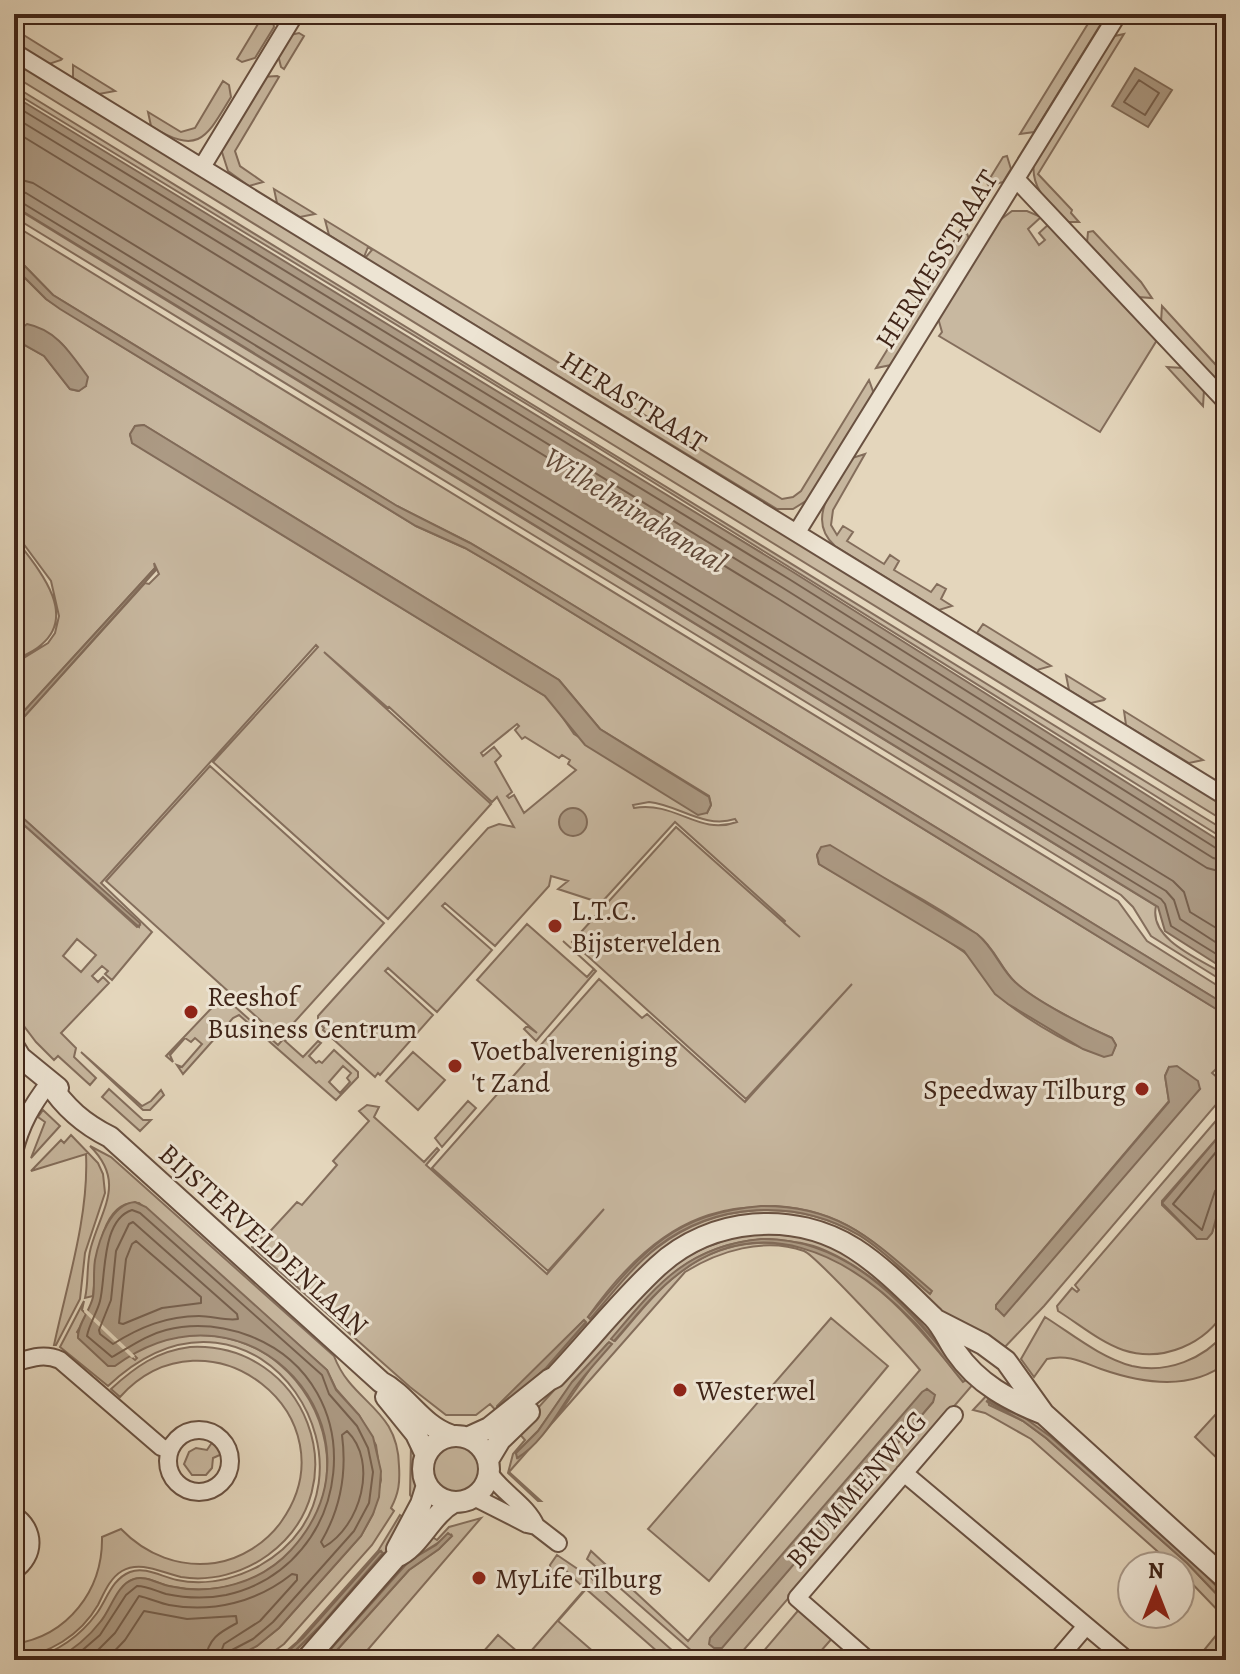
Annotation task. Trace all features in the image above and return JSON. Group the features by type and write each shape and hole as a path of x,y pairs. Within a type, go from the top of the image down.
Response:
{"street":[{"path":"202,167 295,14"},
{"name":"HERMESSTRAAT","path":"797,532 1118,14"},
{"name":"HERASTRAAT","path":"14,52 1226,797"},
{"path":"1016,179 1226,402"},
{"name":"BIJSTERVELDENLAAN","path":"16,1053 49,1083 61,1102 90,1127 110,1137 428,1423 458,1437"},
{"path":"14,1152 30,1107 49,1083"},
{"path":"306,1660 438,1513 454,1502 474,1497 487,1483 489,1467 500,1440 544,1396 555,1377 658,1266 703,1237 727,1228 755,1223 806,1228 855,1249 936,1320 983,1344 1006,1361 1044,1414 1226,1579"},
{"path":"936,1320 956,1353 980,1379 996,1392 1044,1414"},
{"path":"14,1363 40,1356 60,1360 161,1447 170,1450"},
{"path":"454,1502 438,1497 427,1485 423,1471 426,1455 434,1444 489,1428 555,1377"},
{"name":"BIJSTERVELDENLAAN","path":"381,1382 385,1395 416,1434 426,1455"},
{"name":"BRUMMENWEG","path":"868,1660 797,1598 954,1415"},
{"path":"458,1437 481,1446 499,1487 528,1512 536,1526 558,1543"},
{"path":"904,1473 1127,1660"},
{"path":"396,1557 397,1548 421,1504 427,1485"},
{"path":"474,1497 536,1526"},
{"path":"14,1515 27,1526 31,1543 26,1560 14,1571"},
{"path":"1057,1660 1086,1626"}],"shaded area":[{"path":"264,14 272,14 274,27 255,58 242,62 237,59"},
{"path":"1094,14 1107,14 1034,132 1020,134"},
{"path":"14,29 62,59 49,64 14,42"},
{"path":"299,33 304,36 284,69 277,51 286,36"},
{"path":"1124,34 1038,174 1072,210 1079,222 1067,222 1038,188 1034,162 1110,37"},
{"path":"14,60 1226,804 1226,822 14,76"},
{"path":"73,65 115,91 99,94 73,78"},
{"path":"277,76 235,151 240,166 263,182 249,186 228,171 221,149 262,77"},
{"path":"223,81 229,85 231,97 215,123 200,138 180,140 151,126 148,112 181,132 195,128"},
{"path":"14,86 1226,831 1226,840 589,442 14,92"},
{"path":"1007,156 1011,169 1003,182 989,186 987,183 1003,157"},
{"path":"274,189 315,214 300,217 277,203"},
{"path":"14,207 1156,906 1160,929 1168,939 1226,975 1226,983 1151,936 1133,907 1121,895 14,217"},
{"path":"1012,211 1027,211 1041,217 1028,229 1039,245 1045,240 1039,233 1049,224 1157,340 1100,432 939,336 942,332 938,318 996,223"},
{"path":"325,220 782,499 793,497 801,491 869,380 874,394 809,499 793,509 777,509 365,258 372,250 368,247 364,257 329,235"},
{"path":"14,225 1118,901 1147,941 1226,991 1226,1005 519,572 397,506 53,295 14,255"},
{"path":"964,225 969,239 891,365 876,368"},
{"path":"1093,231 1152,298 1138,297 1087,243 1088,232"},
{"path":"14,267 46,299 98,332 416,526 496,566 1226,1015 1226,1074 1218,1067 1212,1073 1226,1085 1226,1093 1044,1306 1002,1350 949,1321 853,1239 718,1223 500,1415 490,1404 476,1415 446,1415 410,1387 252,1247 297,1202 302,1205 337,1165 333,1161 369,1121 359,1111 367,1105 379,1107 374,1117 424,1162 437,1148 439,1150 426,1165 547,1274 604,1209 548,1271 432,1168 599,979 642,1018 647,1014 745,1102 852,984 746,1099 572,942 676,827 784,923 675,822 601,903 558,889 568,881 551,876 549,886 495,946 445,903 442,906 492,950 437,1012 388,968 385,971 433,1015 375,1077 323,1030 318,1016 488,828 499,824 514,827 497,797 492,802 324,652 491,804 388,919 213,762 318,647 316,645 101,883 152,932 112,980 102,966 92,976 98,982 103,977 109,983 61,1033 76,1048 74,1057 96,1078 90,1085 58,1056 54,1060 14,1013 14,816 137,927 140,925 14,810 14,728 145,583 149,584 159,574 154,563 155,568 14,722 14,664 48,643 55,633 59,616 51,581 14,531","holes":["23,327 57,340 69,353 86,386 78,391 70,389 44,356 23,344","144,425 559,680 600,729 709,796 711,805 707,813 574,734 545,696 133,443 130,435 135,426","517,724 519,726 515,730 522,739 525,737 559,758 562,755 570,760 568,764 576,770 524,813 514,795 507,796 512,792 495,762 501,756 494,747 483,756 481,753","649,802 702,819 735,819 737,822 710,825 663,809 634,808 633,805","822,847 902,888 959,922 984,940 1011,977 1025,990 1062,1014 1112,1038 1116,1045 1112,1054 1090,1051 1026,1017 1005,1001 973,960 961,950 819,864 817,855","77,939 96,955 81,972 63,956","1169,1067 1200,1089 996,1308 1169,1101 1165,1076","754,1207 801,1209 843,1223 879,1247 931,1294 869,1241 835,1223 809,1215 757,1210 705,1221 681,1232 639,1263 588,1317 629,1267 662,1239 699,1218 726,1210","583,1321 586,1323 546,1368 501,1410"]},
{"path":"1162,306 1226,376 1226,392 1161,322"},
{"path":"1167,367 1183,368 1204,390 1203,406"},
{"path":"865,454 833,510 831,525 837,535 843,526 853,532 847,541 884,564 890,555 899,561 894,570 931,592 937,584 946,589 941,599 952,606 939,610 835,546 826,535 822,524 823,513 831,490 852,458"},
{"path":"14,537 50,589 56,618 52,632 41,645 14,660 14,628 21,619 24,606 22,592 14,582"},
{"path":"983,624 1051,666 1037,670 977,633"},
{"path":"1066,675 1105,699 1091,703 1069,690"},
{"path":"1124,711 1203,760 1189,763 1126,725"},
{"path":"210,766 384,923 280,1038 106,881"},
{"path":"527,924 587,977 594,969 596,971 536,1041 524,1029 527,1026 537,1033 477,980"},
{"path":"223,996 278,1045 295,1026 297,1028 285,1041 303,1057 318,1041 321,1043 309,1056 316,1063 322,1063 334,1050 358,1072 358,1077 336,1100 239,1015 183,1074 177,1065 182,1067 202,1044 195,1038 191,1042 185,1038 170,1055 173,1062 166,1056","holes":["343,1066 351,1073 347,1078 350,1082 340,1093 329,1082"]},
{"path":"81,1052 142,1106 161,1090 164,1095 150,1110 143,1110"},
{"path":"413,1052 445,1080 418,1110 386,1081"},
{"path":"109,1089 143,1120 151,1120 140,1131 102,1097"},
{"path":"468,1101 476,1108 442,1147 435,1138"},
{"path":"1226,1109 1226,1128 1162,1201 1162,1205 1197,1239 1206,1239 1212,1233 1226,1183 1226,1309 1217,1321 1207,1332 1182,1348 1153,1354 1123,1350 1058,1311 1057,1306 1072,1288 1077,1292 1079,1290 1075,1285"},
{"path":"43,1110 60,1126 31,1158 45,1122 38,1117"},
{"path":"71,1135 98,1163 105,1193 85,1253 80,1299 54,1345 81,1226 86,1154 31,1171 61,1140 64,1143"},
{"path":"90,1146 111,1157 334,1356 352,1385 383,1418 397,1446 399,1477 391,1508 394,1511 372,1545 284,1644 262,1660 229,1660 257,1646 279,1628 361,1536 373,1514 381,1480 376,1445 359,1415 336,1389 327,1370 139,1203 125,1204 107,1223 98,1253 93,1296 85,1298 89,1253 105,1207 109,1183 101,1159"},
{"path":"755,1234 797,1237 822,1243 866,1267 926,1322 975,1382 735,1660 702,1660 587,1559 591,1551 688,1641 920,1370 825,1269 804,1251 773,1245 727,1252 685,1272 509,1472 541,1501 508,1473 513,1454 525,1440 517,1431 653,1281 700,1250","holes":["769,1239 817,1247 866,1274 921,1323 965,1380 875,1286 821,1254 791,1245 746,1244 705,1257 669,1281 615,1341 612,1339 661,1284 697,1257 718,1248","608,1343 556,1418 518,1458 516,1453 538,1431 564,1394","927,1389 934,1395 933,1402 722,1647 716,1650"]},
{"path":"84,1301 82,1310 87,1315 77,1332 115,1365 129,1355 135,1360 137,1358 132,1353 188,1336 238,1341 280,1364 309,1400 325,1443 325,1489 306,1534 256,1577 209,1589 173,1587 137,1578 122,1588 100,1624 78,1647 53,1660 29,1660 49,1653 75,1637 97,1613 114,1584 130,1572 148,1571 177,1580 209,1582 240,1575 259,1566 301,1529 319,1483 316,1436 295,1392 261,1359 216,1343 164,1350 108,1386 60,1347"},
{"path":"1045,1317 1109,1357 1145,1368 1171,1366 1196,1357 1226,1332 1226,1363 1197,1378 1165,1382 1132,1378 1062,1357 1047,1359 1034,1377 1021,1359"},
{"path":"831,1318 888,1366 709,1581 648,1529"},
{"path":"190,1347 230,1351 264,1367 290,1392 307,1423 315,1457 312,1493 296,1526 268,1555 226,1575 181,1577 144,1567 122,1571 111,1582 91,1616 73,1634 51,1648 14,1659 14,1644 51,1631 79,1607 96,1575 102,1537 121,1529 141,1546 164,1558 189,1563 215,1563 252,1549 281,1522 299,1483 300,1445 286,1411 262,1384 229,1366 193,1361 155,1370 120,1397 111,1389 147,1361"},
{"path":"989,1393 1033,1417 1183,1550 1178,1550 1041,1430 988,1400 989,1405 1023,1421 1046,1438 1172,1550 1156,1550 1031,1439 985,1413 973,1410"},
{"path":"1226,1403 1226,1467 1195,1437"},
{"path":"213,1441 222,1454 213,1458 212,1468 206,1475 192,1475 184,1464 189,1452 196,1448 207,1450"},
{"path":"411,1445 419,1453 418,1482 413,1499 410,1495"},
{"path":"456,1446 472,1453 479,1469 472,1485 456,1492 440,1485 433,1469 440,1453"},
{"path":"400,1515 408,1520 391,1552 294,1660 286,1660 322,1624 383,1554 381,1551 303,1638 276,1660 297,1642 378,1551"},
{"path":"481,1518 359,1660 328,1660 409,1570 439,1549 452,1534 409,1561 320,1660 315,1660 426,1533 437,1540 449,1527"},
{"path":"557,1555 591,1578 683,1660 667,1660 586,1589 558,1621 603,1660 476,1660 498,1635 525,1658 585,1589 562,1567 555,1574 551,1572 550,1565"},
{"path":"1196,1562 1226,1592 1226,1596 1196,1567"},
{"path":"1196,1572 1226,1604 1226,1619 1196,1588"},
{"path":"802,1606 835,1635 813,1660 756,1660"},
{"path":"1226,1623 1226,1660 1196,1660"}],"water":[{"path":"1135,68 1172,90 1148,127 1112,106"},
{"name":"Wilhelminakanaal","path":"14,96 793,572 1226,845 1226,970 1165,931 1158,907 14,206"},
{"path":"14,255 53,295 397,506 519,572 1226,1005 1226,1015 496,566 416,526 60,309 14,267"},
{"path":"27,324 47,332 62,344 88,377 86,386 79,391 70,389 44,356 23,344 23,327"},
{"path":"144,425 559,680 600,729 709,797 711,805 707,813 698,815 585,745 545,696 132,443 130,434 135,426"},
{"path":"156,570 14,728 14,722"},
{"path":"14,582 24,605 14,628"},
{"path":"573,808 583,812 587,822 583,832 573,836 563,832 559,822 563,812"},
{"path":"14,810 140,923 139,927 14,816"},
{"path":"830,845 977,934 1024,989 1062,1013 1112,1038 1116,1045 1112,1055 1104,1057 1083,1049 1008,1004 995,994 964,951 819,864 817,855 821,847"},
{"path":"1177,1066 1198,1081 1200,1089 1004,1316 996,1305 1169,1102 1165,1076 1169,1067"},
{"path":"1226,1128 1226,1183 1212,1233 1207,1239 1197,1239 1162,1203"},
{"path":"135,1202 146,1207 327,1370 336,1390 359,1415 373,1437 381,1471 379,1497 361,1536 279,1628 257,1646 229,1660 55,1660 91,1633 128,1582 143,1578 185,1589 202,1589 219,1588 251,1579 291,1550 319,1505 327,1458 318,1414 294,1377 258,1350 215,1336 166,1340 115,1366 108,1366 78,1338 93,1297 95,1260 103,1233 119,1209"},
{"path":"761,1206 814,1212 856,1230 932,1291 930,1294 869,1241 835,1223 809,1215 756,1210 704,1221 680,1232 648,1255 590,1319 588,1317 625,1274 661,1240 704,1218 730,1210"},
{"path":"761,1239 794,1242 825,1251 853,1265 903,1306 966,1380 963,1382 913,1321 860,1276 802,1248 771,1243 740,1245 708,1255 668,1282 614,1341 611,1339 659,1286 692,1260 735,1243"},
{"path":"584,1320 586,1322 546,1368 498,1410 497,1406"},
{"path":"609,1342 612,1344 574,1389 542,1436 517,1458 516,1453 538,1431 572,1382"},
{"path":"927,1389 935,1395 933,1402 722,1648 709,1644 710,1638"},
{"path":"986,1401 1025,1418 1051,1437 1178,1550 1172,1550 1023,1421"},
{"path":"448,1533 452,1536 409,1570 328,1660 321,1660 409,1561 436,1545"},
{"path":"380,1551 383,1553 322,1624 286,1660 278,1660 303,1638"},
{"path":"1196,1566 1226,1596 1226,1604 1196,1572"}],"pier":[{"path":"85,1308 135,1356 132,1358 84,1312"}],"place":[{"name":"L.T.C. Bijstervelden","path":"555,926"},
{"name":"Reeshof Business Centrum","path":"191,1012"},
{"name":"Voetbalvereniging 't Zand","path":"455,1066"},
{"name":"Speedway Tilburg","path":"1142,1089"},
{"name":"Westerwel","path":"680,1390"},
{"name":"MyLife Tilburg","path":"479,1578"}]}
